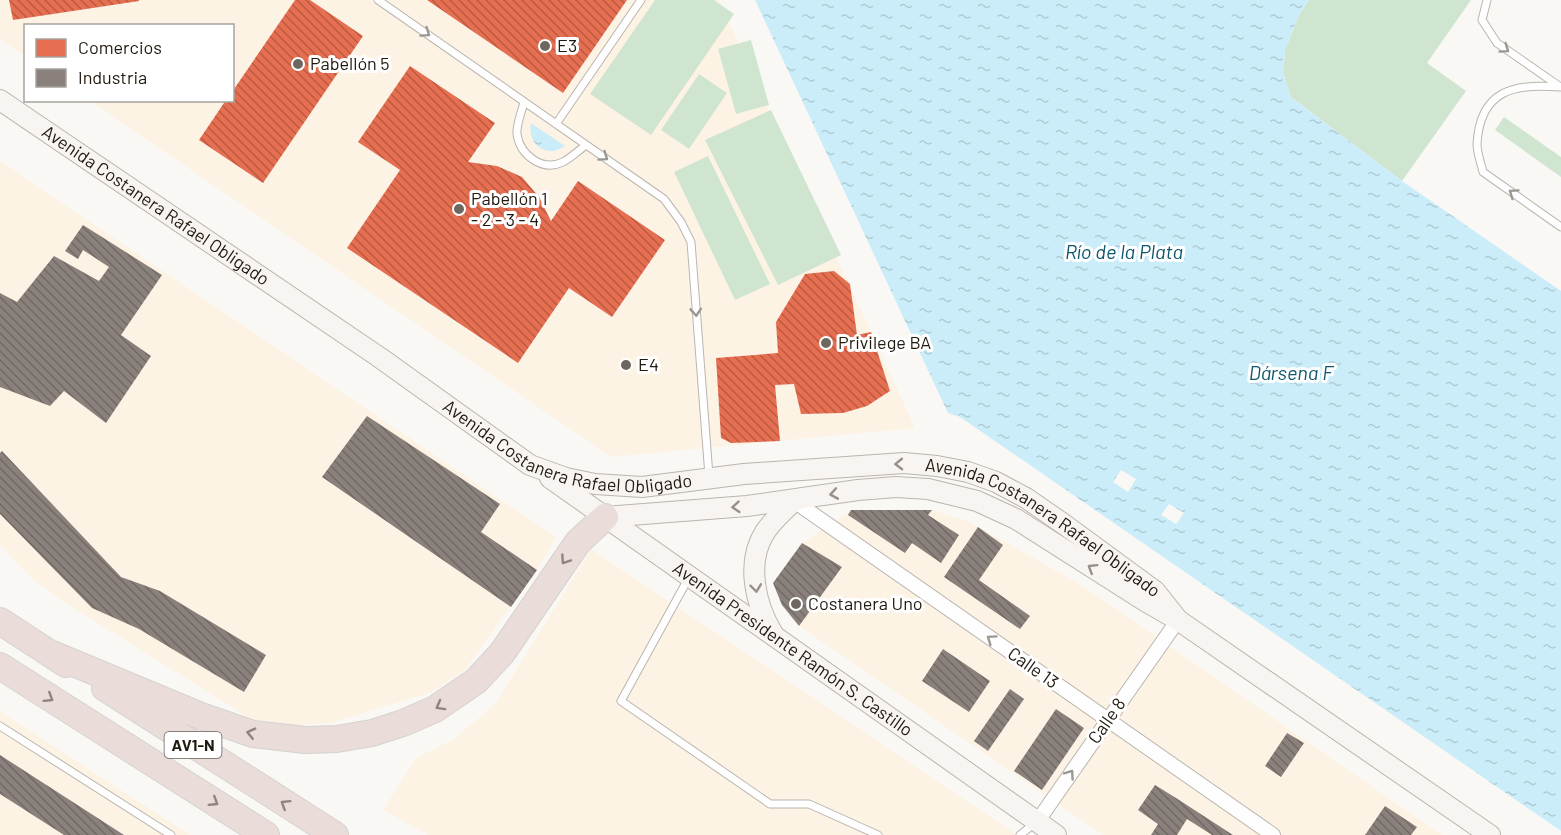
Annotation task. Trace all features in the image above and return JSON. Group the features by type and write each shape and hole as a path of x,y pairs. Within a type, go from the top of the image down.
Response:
{"highway":[{"path":"52,654 201,716 253,734 305,740 337,739 372,733 404,723 435,709 476,681 502,653 578,542 605,517"},
{"name":"AV1-N","path":"0,621 334,835"},
{"name":"AV1-N","path":"0,666 266,835"}],"main road":[{"name":"Avenida Costanera Rafael Obligado","path":"0,100 379,357 530,465 566,478 595,484 642,487 744,474 904,463 968,472 996,482 1026,498 1065,525 1155,591 1178,620"},
{"name":"Avenida Presidente Ramón S. Castillo","path":"530,465 1056,835"},
{"name":"Avenida Costanera Rafael Obligado","path":"605,517 794,501 882,488 928,489 976,501 1016,519 1178,620 1490,835"},
{"path":"776,638 764,620 757,598 754,576 757,554 764,533 794,501"}],"street":[{"name":"Calle 13","path":"794,501 1273,835"},
{"name":"Calle 8","path":"1036,822 1178,620"}],"lane":[{"path":"378,0 664,199 681,222 691,242 709,479"},
{"path":"556,124 641,0"},
{"path":"1487,0 1482,20 1497,43 1561,87"},
{"path":"1561,87 1538,85 1519,87 1495,97 1482,118 1477,146 1483,172 1561,227"},
{"path":"524,102 516,133 521,148 531,159 547,165 562,163 586,145"},
{"path":"690,577 621,701 770,804 809,804 878,835"},
{"path":"0,726 171,835"},
{"path":"1020,835 1036,822"}],"shaded area":[{"path":"0,0 719,0 915,428 611,457 91,102 234,102 234,24 24,24 24,55 0,39"},
{"path":"0,161 556,537 537,570 465,670 432,692 331,723 289,726 254,721 64,602 35,581 0,545"},
{"path":"851,510 932,510 970,522 1083,586 1442,835 1103,835 799,626 839,566 802,543"},
{"path":"591,549 1018,835 428,835 383,810 416,758 454,739 495,704"},
{"path":"0,711 190,835 0,835"}],"green space":[{"path":"655,0 714,0 734,14 651,135 590,94"},
{"path":"1309,0 1471,0 1427,63 1466,91 1402,181 1291,97 1283,73 1285,50 1299,15"},
{"path":"751,40 769,105 736,114 718,49"},
{"path":"699,74 727,93 689,149 661,130"},
{"path":"771,110 841,255 778,285 705,140"},
{"path":"1504,117 1561,157 1561,177 1495,130"},
{"path":"708,156 770,284 735,300 674,172"}],"water":[{"name":"Río de la Plata","path":"755,0 1309,0 1299,15 1285,50 1283,73 1291,97 1402,181 1561,291 1561,831 960,417 948,413"},
{"path":"531,123 565,146 552,151 540,148 532,138"}],"pier":[{"path":"1121,470 1136,479 1128,492 1113,482"},
{"path":"1169,504 1184,513 1176,524 1161,515"}],"building: Comercios":[{"path":"9,0 139,0 139,1 13,20"},
{"name":"Pabellón 5","path":"295,0 310,0 363,36 263,183 199,140 225,102 234,102 234,89"},
{"name":"E3","path":"427,0 627,0 563,93"},
{"name":"Pabellón 1 - 2 - 3 - 4","path":"410,66 495,123 468,162 497,166 522,177 539,197 551,221 578,181 665,240 612,317 569,288 518,363 347,248 400,170 358,142"},
{"name":"Privilege BA","path":"834,271 850,284 857,335 871,332 890,391 867,406 843,413 801,414 794,384 775,385 780,441 731,443 721,438 716,358 778,353 776,322 805,274"}],"building: Industria":[{"path":"83,225 162,275 121,335 151,356 106,423 64,391 50,406 0,387 0,293 17,302 54,256 99,281 109,267 83,250 78,259 65,251"},
{"path":"367,416 500,504 481,532 537,570 511,607 322,477"},
{"path":"2,451 121,577 160,591 266,655 244,692 139,629 92,608 0,514 0,453"},
{"path":"851,510 932,510 928,515 959,535 941,563 912,543 905,553 848,515"},
{"path":"978,527 1003,545 979,580 1030,616 1020,629 944,577"},
{"path":"802,543 842,567 799,626 782,605 773,583"},
{"path":"943,649 990,681 969,712 922,681"},
{"path":"1010,689 1024,699 988,751 974,741"},
{"path":"1056,709 1084,728 1042,790 1014,771"},
{"path":"1287,733 1304,743 1281,777 1265,766"},
{"path":"0,755 124,835 64,835 0,794"},
{"path":"1155,785 1233,835 1212,835 1187,819 1177,835 1151,835 1158,824 1138,810"},
{"path":"1385,806 1417,827 1411,835 1365,835"}],"place":[{"name":"E3","path":"545,46"},
{"name":"Pabellón 5","path":"298,64"},
{"name":"Pabellón 1 - 2 - 3 - 4","path":"459,209"},
{"name":"Privilege BA","path":"826,343"},
{"name":"E4","path":"626,365"},
{"name":"Costanera Uno","path":"796,604"}],"water label":[{"name":"Dársena F","path":"1291,373"}]}
